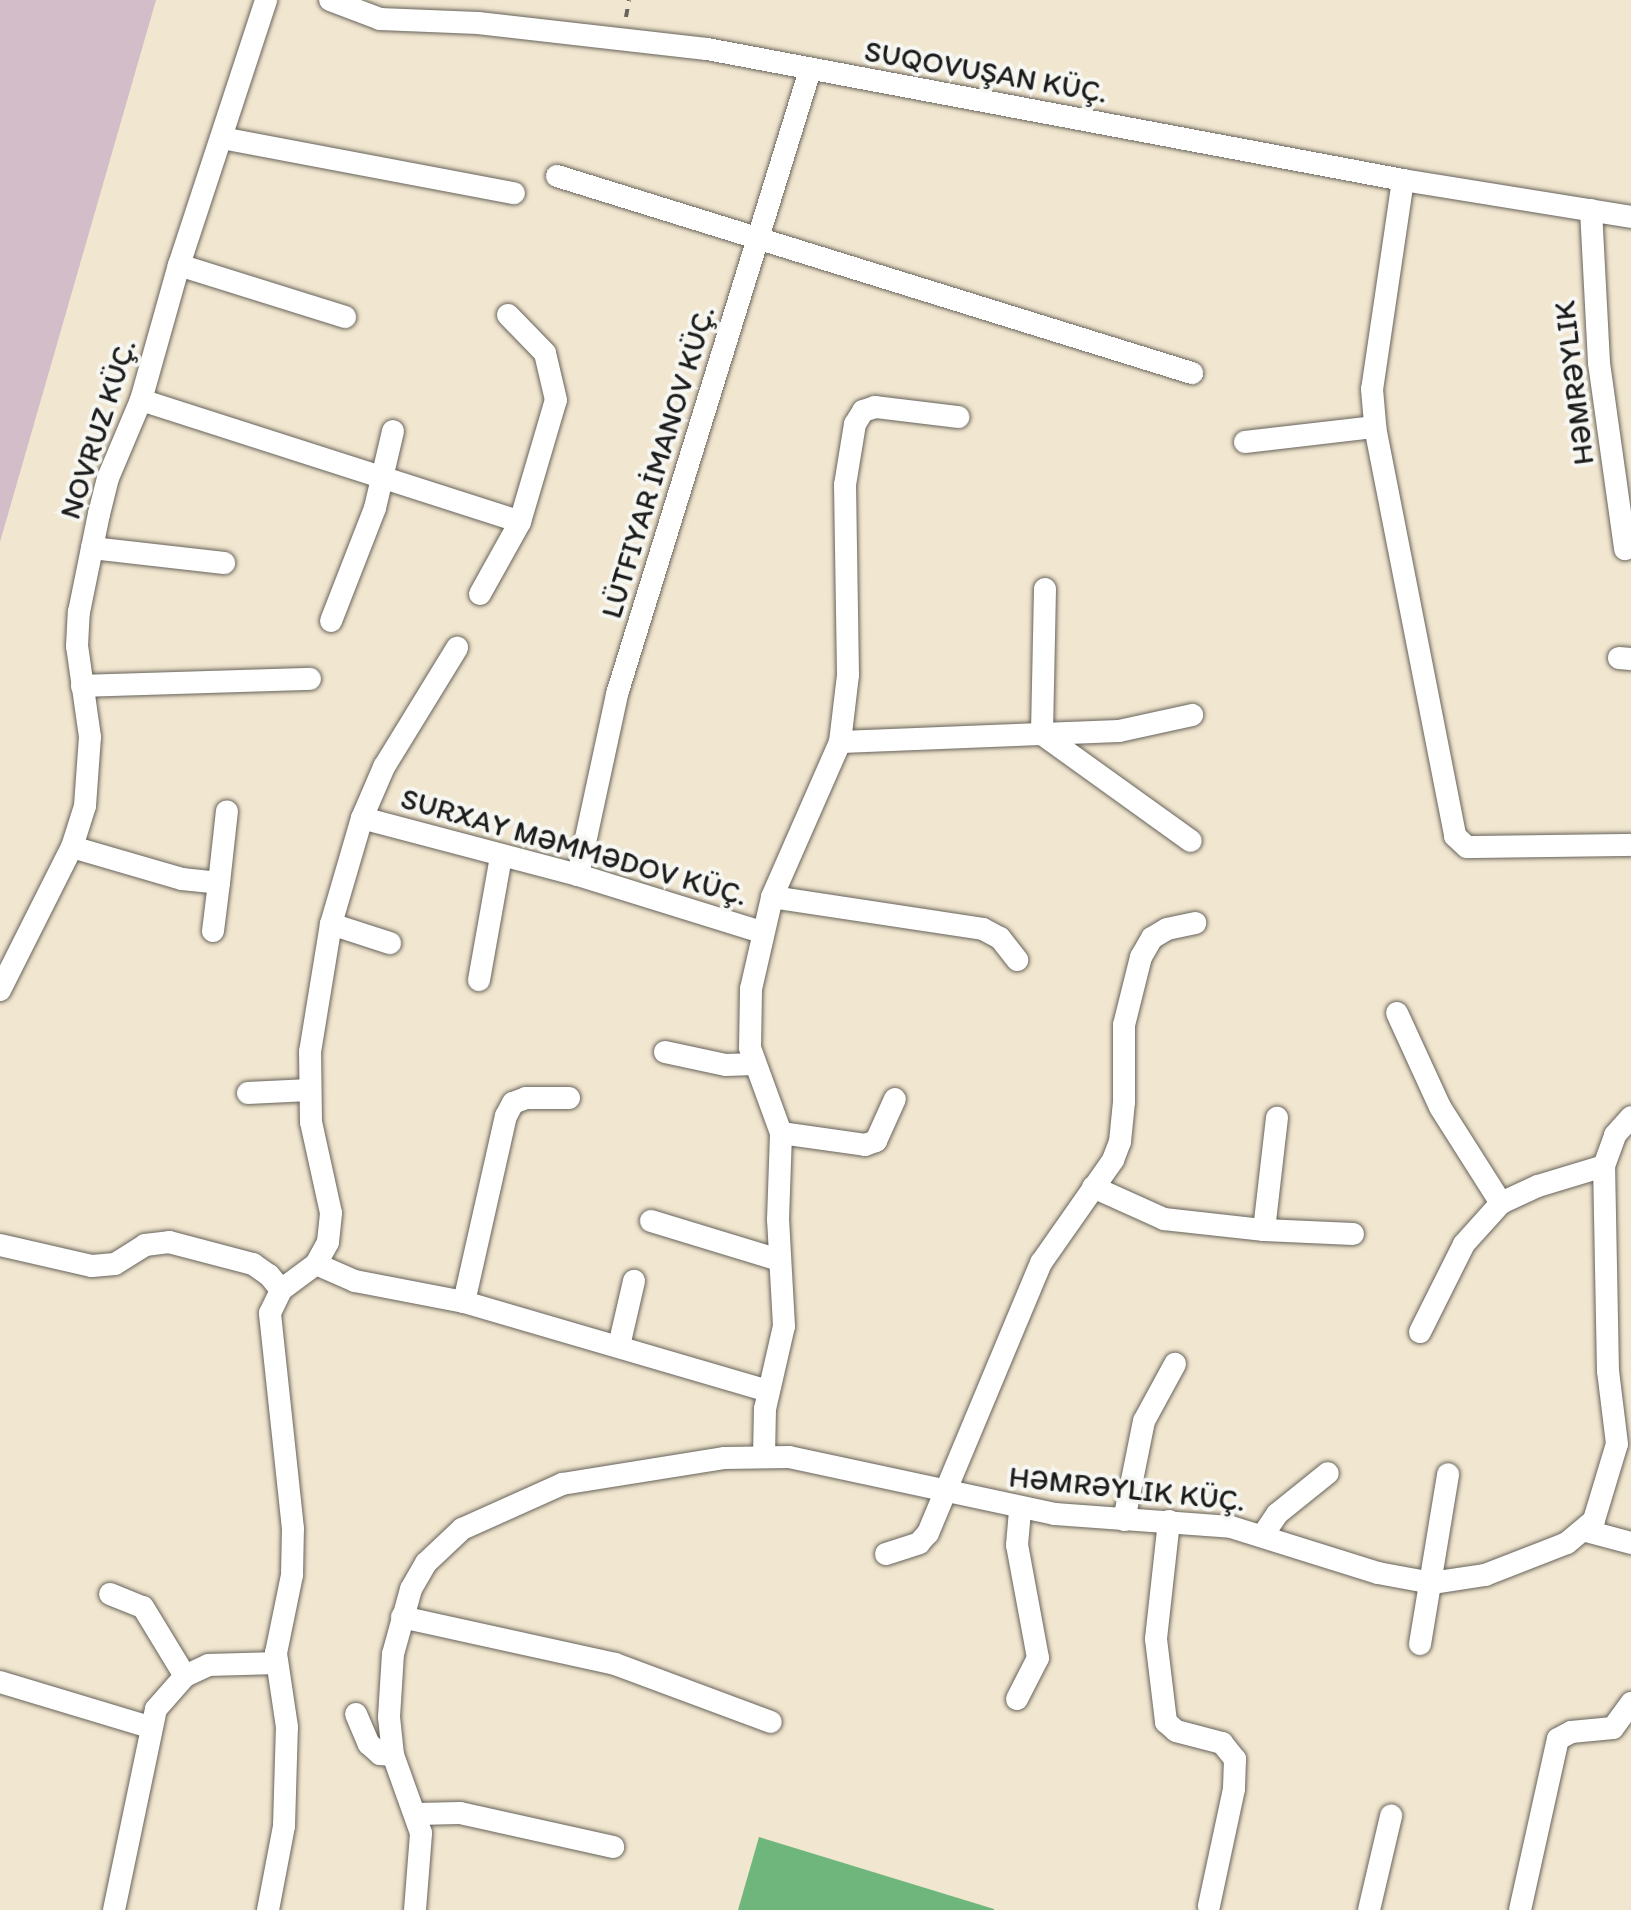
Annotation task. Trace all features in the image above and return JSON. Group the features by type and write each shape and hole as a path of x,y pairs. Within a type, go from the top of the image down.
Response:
{"street":[{"name":"NOVRUZ KÜÇ.","path":"0,990 72,847 90,774 79,612 108,478 141,400 179,265 266,0"},
{"name":"SUQOVUŞAN KÜÇ.","path":"330,0 380,19 478,23 706,49 1403,180 1631,217"},
{"name":"LÜTFIYAR İMANOV KÜÇ.","path":"578,875 617,694 810,70"},
{"path":"222,138 514,193"},
{"path":"557,176 1192,373"},
{"path":"1403,180 1372,389 1375,427 1455,836 1467,847 1631,845"},
{"name":"HƏMRƏYLIK","path":"1591,210 1599,363 1625,549"},
{"path":"179,265 345,317"},
{"path":"480,594 520,522 556,400 545,353 508,315"},
{"path":"141,400 520,522"},
{"name":"SURXAY MƏMMƏDOV KÜÇ.","path":"764,1456 768,1391 779,1363 784,1326 779,1260 782,1133 755,1064 748,1026 762,932 772,897 840,742 848,675 845,485 856,424 863,411 875,407 958,417"},
{"path":"1245,442 1375,427"},
{"path":"331,621 382,480 393,431"},
{"path":"92,548 224,563"},
{"path":"1042,734 1045,589"},
{"path":"362,818 384,767 457,648"},
{"path":"82,686 310,679"},
{"path":"840,742 1119,731 1192,714"},
{"path":"1042,734 1191,841"},
{"path":"213,931 227,811"},
{"name":"SURXAY MƏMMƏDOV KÜÇ.","path":"316,1264 328,1242 331,1213 309,1090 310,1052 331,924 362,818 578,875 762,932"},
{"path":"72,847 182,878 219,883"},
{"path":"479,980 501,856"},
{"path":"772,897 983,929 1000,938 1017,960"},
{"path":"886,1554 919,1543 928,1533 1041,1263 1120,1142 1124,1025 1141,956 1152,938 1195,923"},
{"path":"331,924 390,943"},
{"path":"1398,1014 1440,1107 1500,1204"},
{"path":"666,1052 726,1066 755,1064"},
{"path":"248,1093 309,1090"},
{"path":"464,1302 513,1102 526,1098 570,1098"},
{"path":"782,1133 865,1145 876,1141 895,1099"},
{"path":"1631,1117 1614,1135 1604,1166 1608,1371 1618,1444 1598,1509 1586,1530 1631,1543"},
{"path":"1264,1230 1277,1118"},
{"path":"1420,1332 1464,1244 1500,1204 1538,1186 1604,1166"},
{"path":"1093,1187 1164,1219 1264,1230 1353,1234"},
{"path":"652,1220 779,1260"},
{"path":"0,1245 92,1266 116,1264 145,1245 170,1242 253,1264 281,1290"},
{"path":"268,1910 281,1853 288,1774 287,1727 276,1663 292,1575 294,1529 269,1339 270,1313 281,1290 316,1264 355,1281 464,1302 768,1391"},
{"path":"618,1346 634,1280"},
{"path":"1124,1520 1144,1421 1175,1364"},
{"name":"HƏMRƏYLIK KÜÇ.","path":"415,1910 421,1862 416,1814 393,1755 391,1680 411,1590 444,1544 462,1529 517,1500 562,1484 629,1470 764,1456 818,1462 1020,1509 1169,1521 1263,1535 1378,1574 1432,1583 1486,1575 1568,1543 1586,1530"},
{"path":"1263,1535 1277,1514 1328,1474"},
{"path":"1420,1644 1448,1474"},
{"path":"1018,1699 1038,1658 1018,1545 1020,1509"},
{"path":"1169,1521 1156,1639 1166,1722 1176,1731 1222,1743 1234,1759 1234,1789 1209,1906"},
{"path":"110,1594 143,1608 184,1676"},
{"path":"402,1617 616,1664 770,1722"},
{"path":"114,1910 149,1727 156,1709 184,1676 210,1665 276,1663"},
{"path":"0,1682 149,1727"},
{"path":"1520,1910 1558,1739 1571,1732 1613,1728 1631,1703"},
{"path":"356,1714 369,1744 380,1754 393,1755"},
{"path":"416,1814 460,1813 613,1847"},
{"path":"1369,1910 1391,1816"}],"shaded area":[{"path":"0,0 156,0 0,542"}],"green space":[{"path":"759,1837 994,1909 994,1910 738,1910"}]}
